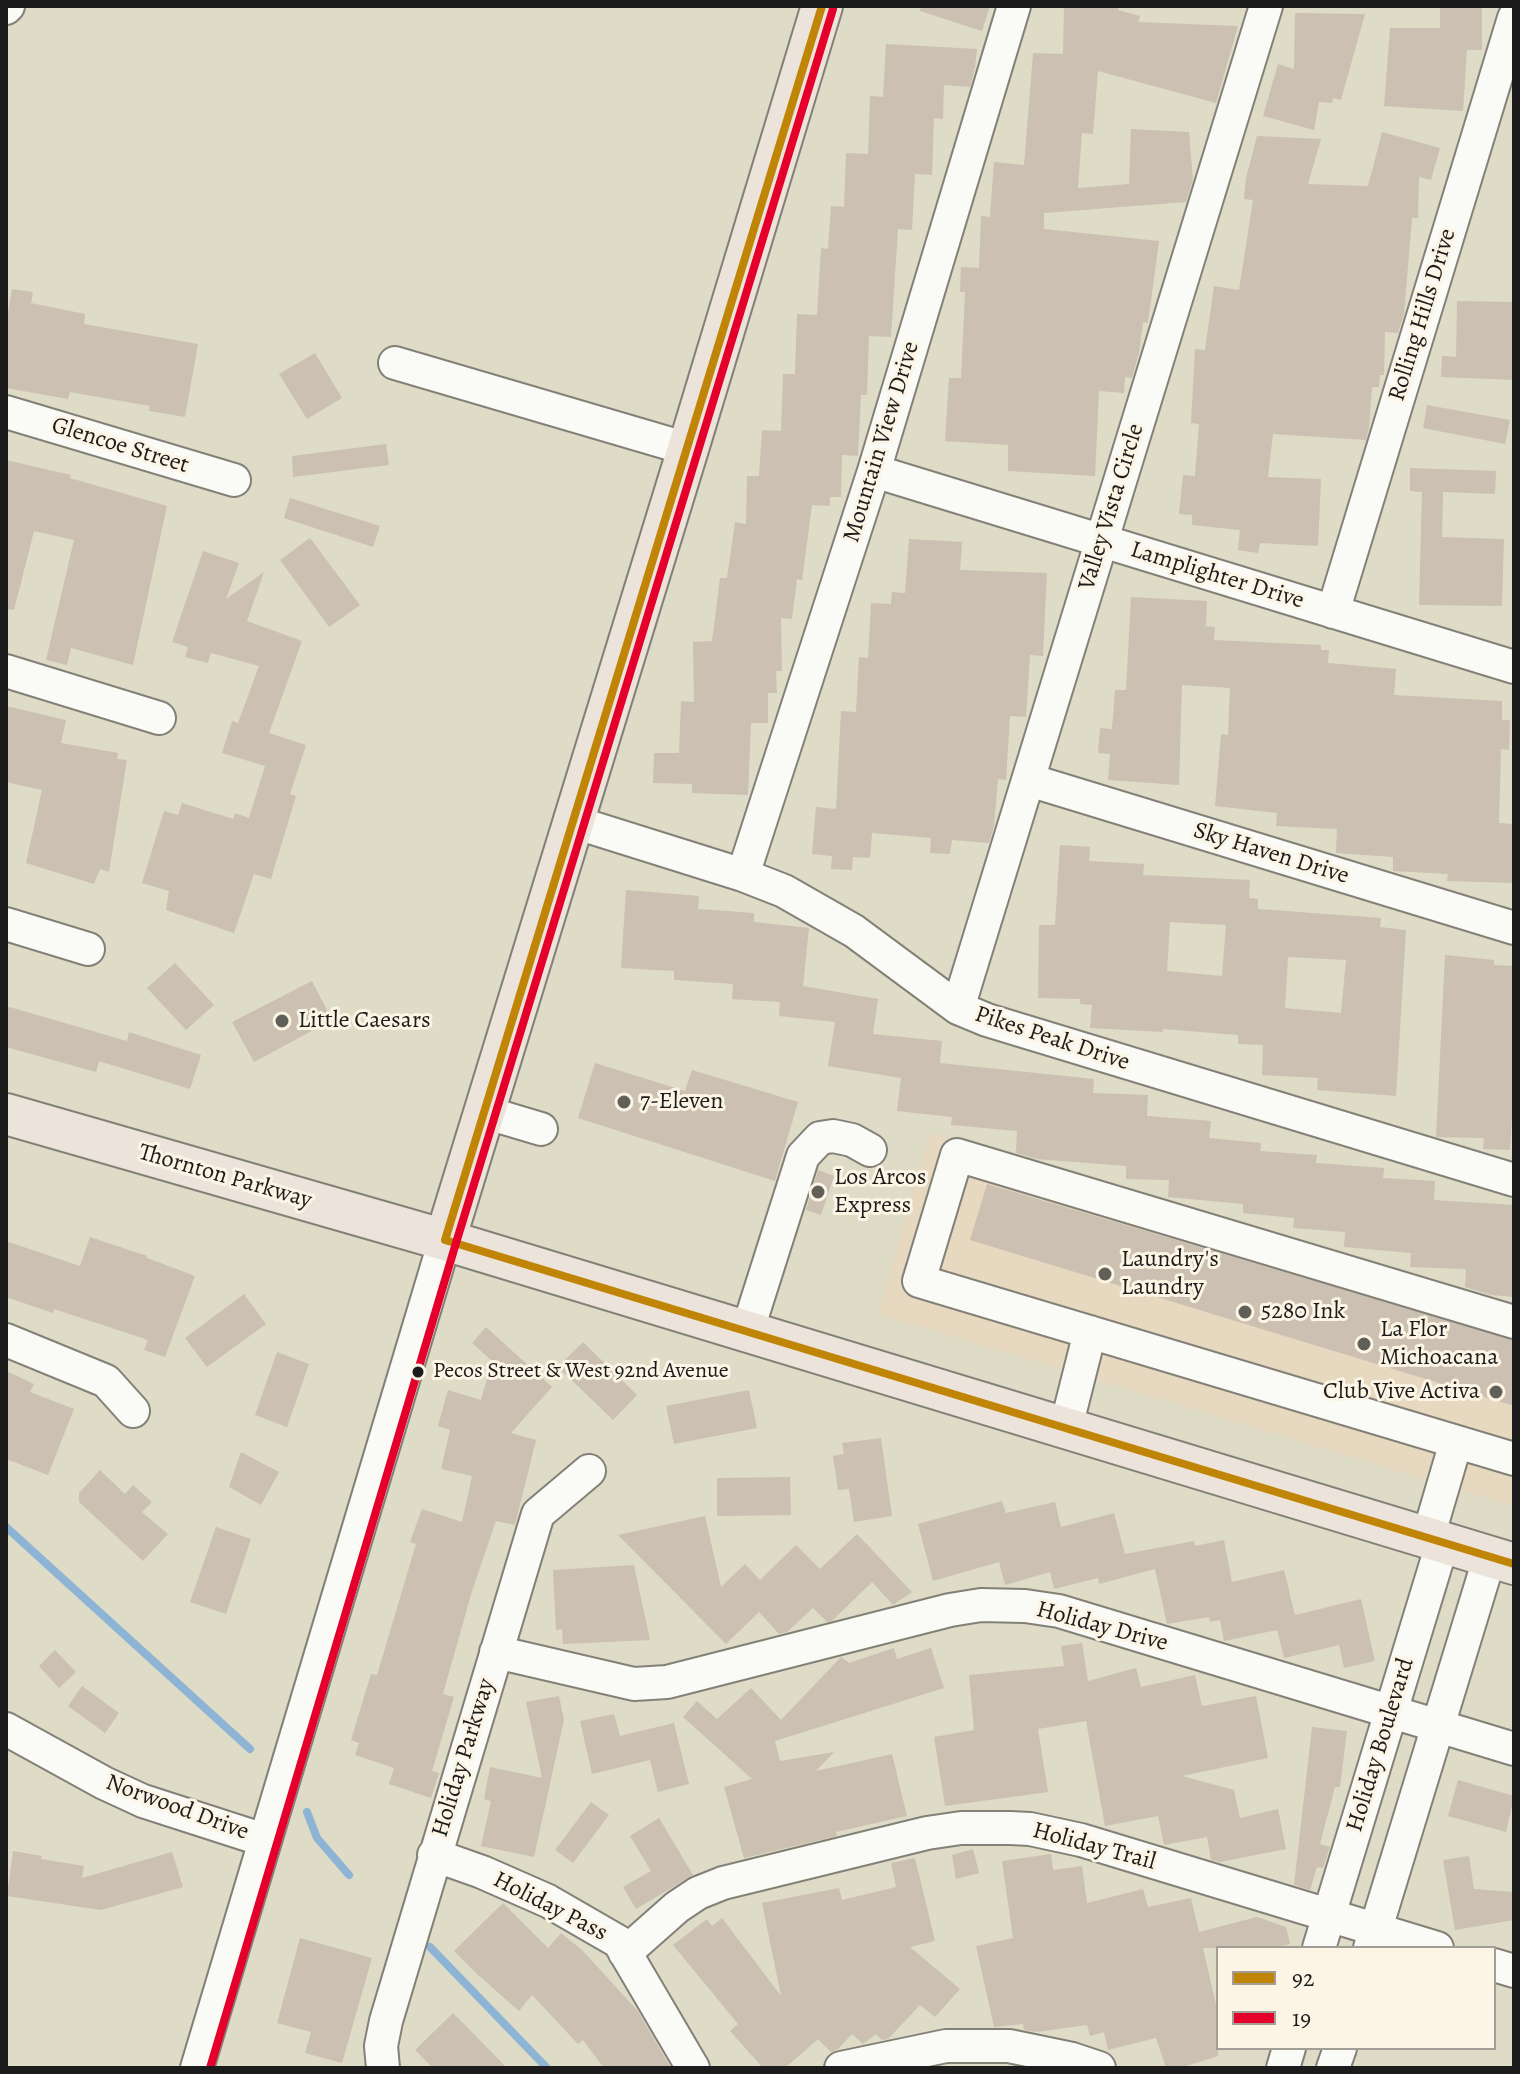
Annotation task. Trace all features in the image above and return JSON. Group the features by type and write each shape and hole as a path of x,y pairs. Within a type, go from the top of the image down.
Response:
{"main road":[{"path":"445,1240 822,6"},
{"name":"Thornton Parkway","path":"6,1114 445,1240 1502,1560"}],"street":[{"name":"Mountain View Drive","path":"743,875 874,471 1014,6"},
{"name":"Valley Vista Circle","path":"958,1008 1266,6"},
{"name":"Rolling Hills Drive","path":"1333,612 1514,18"},
{"path":"395,363 688,449"},
{"name":"Glencoe Street","path":"6,412 234,480"},
{"name":"Lamplighter Drive","path":"874,471 1514,667"},
{"path":"6,671 159,718"},
{"name":"Sky Haven Drive","path":"1029,780 1514,928"},
{"name":"Pikes Peak Drive","path":"574,822 743,875 784,891 829,916 958,1008 987,1020 1514,1180"},
{"path":"6,924 88,949"},
{"path":"484,1112 541,1129"},
{"path":"747,1332 803,1156 820,1138 833,1136 852,1140 870,1150"},
{"path":"1514,1322 957,1155 919,1281 1514,1459"},
{"path":"197,2068 445,1240"},
{"path":"1066,1427 1090,1332"},
{"path":"6,1340 106,1381 133,1411"},
{"name":"Holiday Boulevard","path":"1320,1946 1391,1712 1436,1539 1456,1442"},
{"name":"Holiday Parkway","path":"383,2068 381,2046 386,2021 538,1514 589,1471"},
{"name":"Holiday Boulevard","path":"1373,1939 1438,1726 1502,1560"},
{"name":"Holiday Drive","path":"496,1652 634,1684 667,1682 950,1610 981,1605 1025,1606 1059,1611 1514,1749"},
{"name":"Norwood Drive","path":"6,1729 143,1801 264,1840"},
{"name":"Holiday Trail","path":"625,1953 677,1907 698,1893 723,1883 860,1847 961,1828 1030,1829 1081,1840 1329,1916 1373,1939 1423,1946"},
{"name":"Holiday Pass","path":"434,1855 548,1901 619,1942 693,2068"},
{"path":"841,2068 922,2049 962,2046 1009,2046 1099,2068"}],"shaded area":[{"path":"930,1133 1514,1314 1514,1506 878,1314"}],"building":[{"path":"921,6 990,6 982,31 920,11"},
{"path":"1064,6 1119,6 1118,10 1140,16 1138,22 1238,26 1216,103 1098,71 1093,134 1082,133 1078,188 1129,184 1131,129 1189,132 1193,180 1186,202 1044,213 1044,229 1159,241 1148,323 1143,322 1132,378 1125,377 1124,393 1099,391 1095,476 1008,471 1008,445 945,441 949,378 961,378 965,292 960,292 961,267 979,268 981,216 990,217 994,162 1024,165 1033,53 1063,54"},
{"path":"1440,6 1482,6 1482,50 1467,50 1463,111 1384,106 1390,28 1440,28"},
{"path":"1295,13 1365,14 1341,100 1333,98 1332,103 1319,102 1314,130 1263,116 1278,64 1294,69"},
{"path":"886,44 977,49 970,87 944,85 943,119 934,118 932,175 915,174 912,230 898,229 891,337 869,336 867,395 861,395 858,456 842,455 841,497 830,497 830,506 812,505 802,580 797,579 792,619 781,618 782,671 776,671 777,693 768,693 768,723 751,723 748,795 692,793 692,784 653,783 654,753 679,753 681,701 694,702 693,642 712,641 720,578 727,578 735,522 746,524 747,476 759,476 762,430 781,431 783,374 795,374 797,314 817,315 821,248 828,249 831,206 844,207 846,153 868,154 870,96 883,97"},
{"path":"1382,132 1440,148 1431,180 1419,177 1418,218 1412,218 1404,314 1398,333 1385,332 1384,375 1380,375 1379,387 1372,387 1366,440 1273,434 1268,477 1321,479 1318,546 1260,543 1258,553 1238,550 1240,530 1192,525 1192,515 1179,514 1183,475 1195,476 1199,424 1191,423 1195,349 1205,350 1214,286 1239,290 1253,200 1244,199 1246,178 1257,136 1321,139 1308,184 1368,186"},
{"path":"12,289 33,292 31,303 85,314 84,324 198,344 185,417 149,411 150,406 70,392 68,399 6,388 6,324"},
{"path":"1457,301 1514,302 1514,380 1441,377 1442,356 1456,357"},
{"path":"315,353 342,398 307,419 279,374"},
{"path":"1427,405 1510,420 1505,444 1423,428"},
{"path":"386,444 389,465 293,477 292,456"},
{"path":"6,460 71,475 70,478 167,506 133,665 71,648 67,665 46,660 74,540 34,531 14,610 6,609"},
{"path":"1410,468 1496,471 1495,494 1443,492 1442,537 1504,539 1502,606 1419,605 1422,492 1410,491"},
{"path":"290,498 380,526 373,547 284,518"},
{"path":"310,538 360,605 329,627 280,560"},
{"path":"909,539 962,542 960,570 1047,573 1043,656 1030,655 1026,717 1010,716 1006,780 998,779 994,826 989,843 952,840 950,854 930,853 931,838 872,833 870,858 853,857 852,870 831,869 832,856 812,854 816,807 836,809 841,711 856,712 859,657 868,658 871,603 891,604 892,592 905,593"},
{"path":"203,551 239,563 226,599 264,572 247,621 302,641 269,733 306,745 290,794 296,796 271,879 254,874 234,933 166,910 169,891 142,883 164,811 178,815 182,803 233,819 235,813 249,818 265,766 222,753 232,721 238,723 259,666 211,653 208,663 185,657 188,647 172,642"},
{"path":"1131,597 1207,601 1206,626 1215,627 1214,640 1321,645 1321,650 1329,650 1328,663 1396,669 1394,695 1502,701 1502,720 1510,720 1509,750 1501,749 1499,823 1514,824 1514,883 1447,881 1448,874 1393,871 1393,857 1336,853 1337,829 1276,826 1277,813 1215,806 1221,734 1228,735 1230,688 1182,685 1179,785 1108,780 1110,754 1098,753 1100,728 1112,729 1115,690 1126,690"},
{"path":"6,706 66,720 61,743 118,753 117,759 127,760 109,872 100,869 94,884 26,863 42,790 6,782"},
{"path":"1060,845 1090,847 1089,861 1144,864 1143,875 1250,880 1249,898 1258,899 1258,909 1381,918 1380,927 1406,930 1396,1096 1317,1090 1318,1078 1262,1075 1263,1045 1238,1044 1238,1035 1163,1029 1163,1032 1090,1028 1092,1005 1080,1004 1080,999 1038,998 1039,925 1055,925","holes":["1170,922 1226,925 1222,976 1167,971","1288,957 1346,960 1341,1013 1285,1008"]},
{"path":"626,890 699,896 698,909 754,913 754,922 809,928 803,986 878,999 873,1034 942,1041 940,1063 1094,1079 1093,1093 1148,1095 1147,1116 1211,1121 1209,1138 1261,1143 1260,1151 1317,1155 1316,1163 1384,1168 1383,1178 1435,1181 1434,1200 1514,1205 1514,1297 1491,1295 1465,1287 1466,1269 1410,1267 1411,1253 1344,1247 1345,1232 1293,1228 1294,1218 1243,1213 1243,1204 1168,1197 1169,1180 1126,1179 1126,1166 1037,1159 1016,1153 1017,1131 951,1125 952,1117 897,1111 901,1078 828,1066 835,1022 779,1016 780,1002 732,999 733,984 674,980 674,971 621,968"},
{"path":"1445,955 1494,960 1494,965 1514,966 1514,1080 1510,1150 1483,1149 1484,1138 1436,1137"},
{"path":"175,963 214,1005 186,1030 147,988"},
{"name":"Little Caesars","path":"312,981 332,1020 254,1062 232,1022"},
{"path":"6,1006 127,1041 129,1032 201,1055 190,1089 99,1061 96,1072 6,1047"},
{"path":"595,1063 685,1091 692,1070 798,1102 775,1181 578,1118"},
{"name":"Los Arcos Express","path":"818,1170 834,1176 821,1215 806,1210"},
{"path":"987,1184 1514,1340 1514,1406 970,1240"},
{"path":"90,1237 195,1276 165,1357 144,1350 148,1340 54,1309 53,1313 6,1297 6,1241 80,1266"},
{"path":"244,1294 266,1324 207,1367 185,1338"},
{"path":"486,1327 552,1387 511,1433 536,1440 515,1525 496,1521 472,1591 443,1694 454,1697 432,1771 439,1773 431,1798 389,1784 394,1768 355,1755 359,1743 351,1740 371,1674 377,1675 416,1544 410,1542 422,1509 462,1522 472,1476 441,1469 450,1430 438,1426 448,1390 481,1400 492,1361 472,1343"},
{"path":"583,1342 637,1395 613,1420 558,1367"},
{"path":"277,1352 309,1364 287,1427 255,1415"},
{"path":"6,1371 34,1384 30,1392 74,1409 48,1475 6,1459"},
{"path":"749,1390 757,1428 674,1444 666,1406"},
{"path":"881,1438 892,1516 854,1522 849,1489 838,1490 833,1456 844,1454 842,1443"},
{"path":"241,1452 279,1472 261,1505 229,1487"},
{"path":"100,1470 125,1494 133,1485 152,1502 142,1512 168,1534 143,1561 79,1502 79,1493"},
{"path":"790,1477 791,1515 717,1516 717,1478"},
{"path":"1002,1501 1006,1513 1055,1502 1061,1527 1114,1513 1125,1554 1194,1541 1195,1546 1224,1540 1232,1582 1284,1570 1295,1615 1361,1599 1375,1661 1344,1668 1339,1645 1284,1658 1277,1630 1224,1641 1220,1620 1210,1622 1209,1617 1167,1624 1155,1569 1099,1584 1098,1578 1054,1589 1050,1572 1005,1585 999,1562 933,1581 918,1524"},
{"path":"705,1516 721,1587 745,1564 760,1580 796,1545 820,1569 857,1534 912,1592 893,1605 872,1582 832,1621 827,1622 813,1608 787,1632 779,1634 759,1612 726,1644 618,1535"},
{"path":"216,1527 251,1539 226,1614 190,1602"},
{"path":"634,1565 650,1640 563,1644 562,1629 556,1630 553,1570"},
{"path":"1082,1643 1088,1681 1136,1668 1141,1687 1195,1675 1202,1706 1256,1696 1268,1758 1182,1776 1234,1790 1240,1818 1278,1809 1286,1849 1220,1862 1211,1860 1207,1837 1164,1845 1158,1816 1105,1826 1086,1721 1038,1729 1048,1792 945,1806 934,1737 974,1730 969,1675 1064,1666 1061,1646"},
{"path":"894,1648 897,1659 931,1648 944,1688 775,1741 780,1761 834,1752 816,1771 892,1754 907,1816 744,1858 724,1787 752,1779 683,1717 697,1701 717,1719 751,1688 781,1720 841,1657 849,1663"},
{"path":"55,1650 76,1672 59,1688 39,1666"},
{"path":"82,1686 119,1713 105,1733 68,1706"},
{"path":"559,1696 564,1720 534,1857 481,1846 491,1801 484,1799 490,1767 542,1778 526,1702"},
{"path":"614,1714 620,1736 674,1723 689,1784 658,1792 650,1760 592,1774 580,1721"},
{"path":"1312,1727 1347,1731 1340,1787 1335,1787 1320,1844 1330,1847 1323,1868 1317,1867 1310,1890 1294,1885"},
{"path":"1458,1780 1514,1796 1506,1832 1448,1816"},
{"path":"591,1802 609,1815 573,1863 555,1850"},
{"path":"659,1818 693,1875 636,1909 623,1887 651,1871 630,1836"},
{"path":"973,1849 979,1873 956,1879 952,1855"},
{"path":"13,1851 84,1866 82,1878 172,1852 183,1887 101,1910 7,1896"},
{"path":"1051,1854 1053,1870 1082,1866 1087,1903 1143,1889 1148,1907 1191,1898 1199,1932 1257,1917 1286,1927 1290,1944 1203,1948 1216,2004 1218,2056 1180,2068 1166,2068 1156,2038 1108,2050 1104,2032 1090,2036 1087,2025 1037,2032 1024,2030 1023,2024 994,2027 976,1946 1013,1938 1002,1861"},
{"path":"1469,1856 1474,1889 1514,1892 1514,1920 1455,1930 1443,1860"},
{"path":"915,1858 935,1941 910,1947 960,1989 935,2017 920,2005 888,2039 882,2040 876,2034 863,2044 852,2034 831,2052 818,2039 785,2068 763,2068 730,2031 738,2024 673,1945 707,1919 712,1926 722,1918 781,1996 762,1903 839,1888 842,1900 896,1887 891,1863"},
{"path":"503,1903 548,1948 561,1933 582,1950 637,2010 671,2068 604,2068 583,2040 578,2044 532,1995 519,2011 477,1974 454,1951"},
{"path":"300,1938 372,1958 342,2063 305,2053 311,2032 277,2023"},
{"path":"453,2013 507,2068 433,2068 415,2050"}],"waterway":[{"path":"6,1527 250,1749"},
{"path":"307,1812 317,1838 349,1875"},
{"path":"430,1947 547,2068"}],"transit line":[{"name":"92","path":"445,1240 822,6"},
{"name":"19","path":"210,2068 456,1243 833,9"},
{"name":"92","path":"445,1240 1514,1564"}],"place":[{"name":"Little Caesars","path":"282,1021"},
{"name":"7-Eleven","path":"624,1102"},
{"name":"Los Arcos Express","path":"818,1192"},
{"name":"Laundry's Laundry","path":"1105,1274"},
{"name":"5280 Ink","path":"1245,1312"},
{"name":"La Flor Michoacana","path":"1364,1344"},
{"name":"Pecos Street & West 92nd Avenue","path":"418,1372"},
{"name":"Club Vive Activa","path":"1496,1392"}]}
